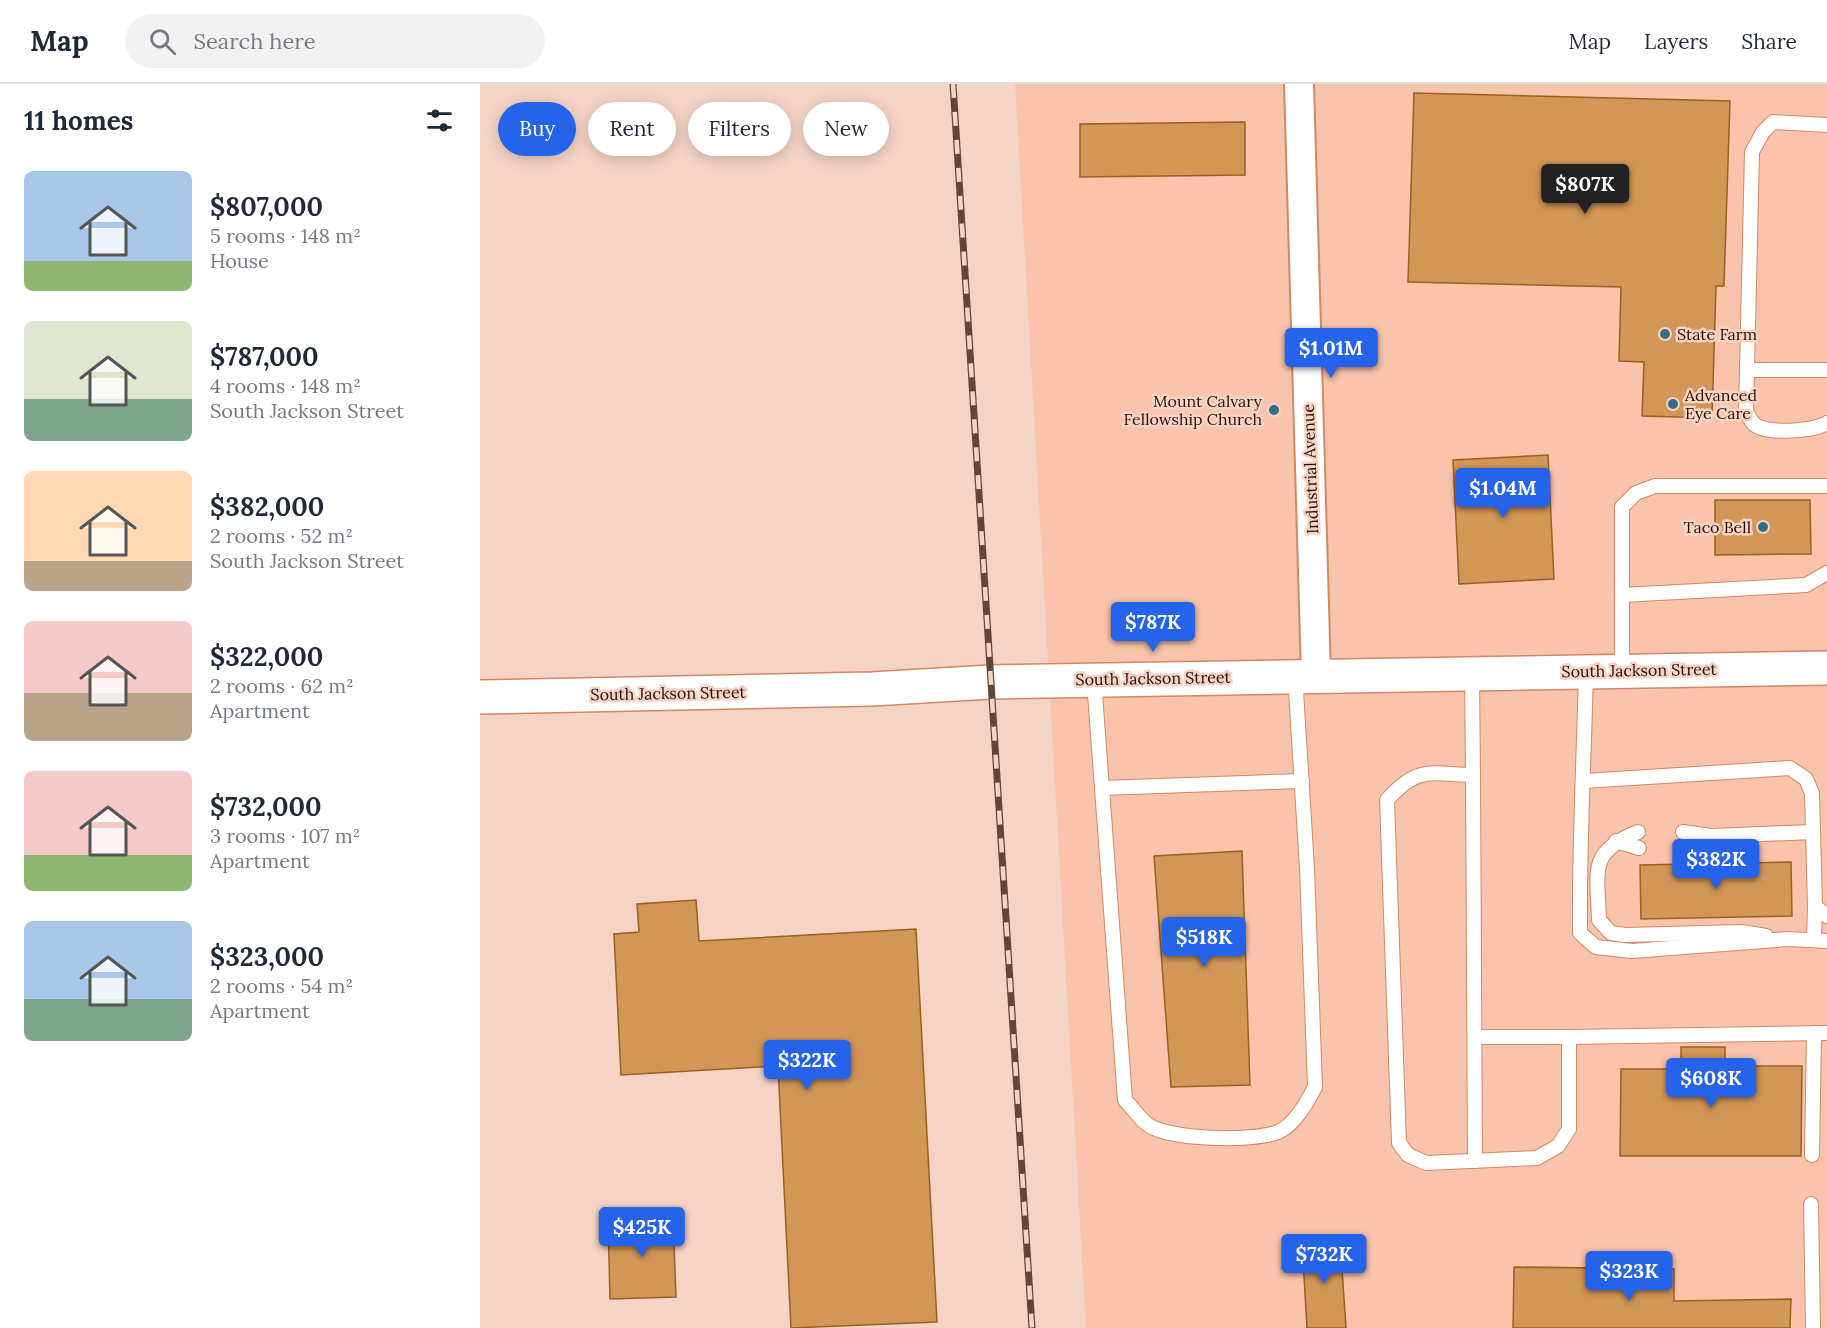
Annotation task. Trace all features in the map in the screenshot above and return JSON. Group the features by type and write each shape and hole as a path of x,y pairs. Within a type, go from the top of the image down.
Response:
{"main road":[{"name":"South Jackson Street","path":"480,697 872,689 990,682 1305,675 1827,668"}],"street":[{"name":"Industrial Avenue","path":"1299,84 1305,675"}],"lane":[{"path":"1827,125 1773,122 1763,132 1752,152 1746,411 1754,424 1767,430 1818,429 1827,423"},
{"path":"1747,370 1827,369"},
{"path":"1622,670 1622,507 1636,493 1655,486 1827,486"},
{"path":"1622,595 1806,585 1827,573"},
{"path":"1584,781 1790,768 1806,779 1812,793 1815,906 1820,940 1788,939 1632,951 1596,946 1580,933 1579,838 1584,781 1586,671"},
{"path":"1472,673 1475,1161"},
{"path":"1095,680 1125,1100 1147,1124 1170,1135 1237,1138 1279,1132 1305,1108 1315,1087 1314,1006 1302,781 1305,675"},
{"path":"1473,774 1418,774 1404,781 1387,800 1399,1143 1408,1155 1426,1163 1537,1158 1558,1146 1569,1129 1569,1037"},
{"path":"1102,788 1302,781"},
{"path":"1638,832 1616,841 1604,852 1598,866 1599,920 1611,933 1625,935 1742,932 1788,939"},
{"path":"1683,839 1813,832"},
{"path":"1616,841 1639,848"},
{"path":"1815,906 1827,916"},
{"path":"1474,1037 1821,1033 1812,1155"},
{"path":"1811,1204 1813,1328"}],"shaded area":[{"path":"1015,84 1827,84 1827,1328 1086,1328"}],"building":[{"path":"1414,93 1730,101 1724,286 1716,286 1712,418 1642,416 1644,362 1619,361 1621,287 1408,282"},
{"path":"1245,122 1245,175 1080,177 1080,124"},
{"path":"1548,455 1554,579 1459,584 1453,460"},
{"name":"Taco Bell","path":"1715,500 1810,500 1811,554 1715,555"},
{"path":"1242,851 1250,1085 1171,1087 1154,856"},
{"path":"1791,862 1792,916 1641,919 1640,865"},
{"path":"696,900 699,941 916,929 937,1322 791,1328 778,1066 621,1075 614,934 639,932 637,904"},
{"path":"1681,1047 1725,1047 1725,1066 1802,1066 1801,1156 1620,1156 1621,1069 1681,1069"},
{"path":"673,1217 676,1297 610,1299 608,1219"},
{"path":"1340,1240 1346,1328 1307,1328 1302,1242"},
{"path":"1514,1267 1674,1269 1674,1301 1791,1299 1790,1328 1513,1328"}],"railway":[{"path":"953,84 1032,1328"}],"place":[{"name":"State Farm","path":"1665,334"},
{"name":"Advanced Eye Care","path":"1673,404"},
{"name":"Mount Calvary Fellowship Church","path":"1274,410"},
{"name":"Taco Bell","path":"1763,527"}]}
